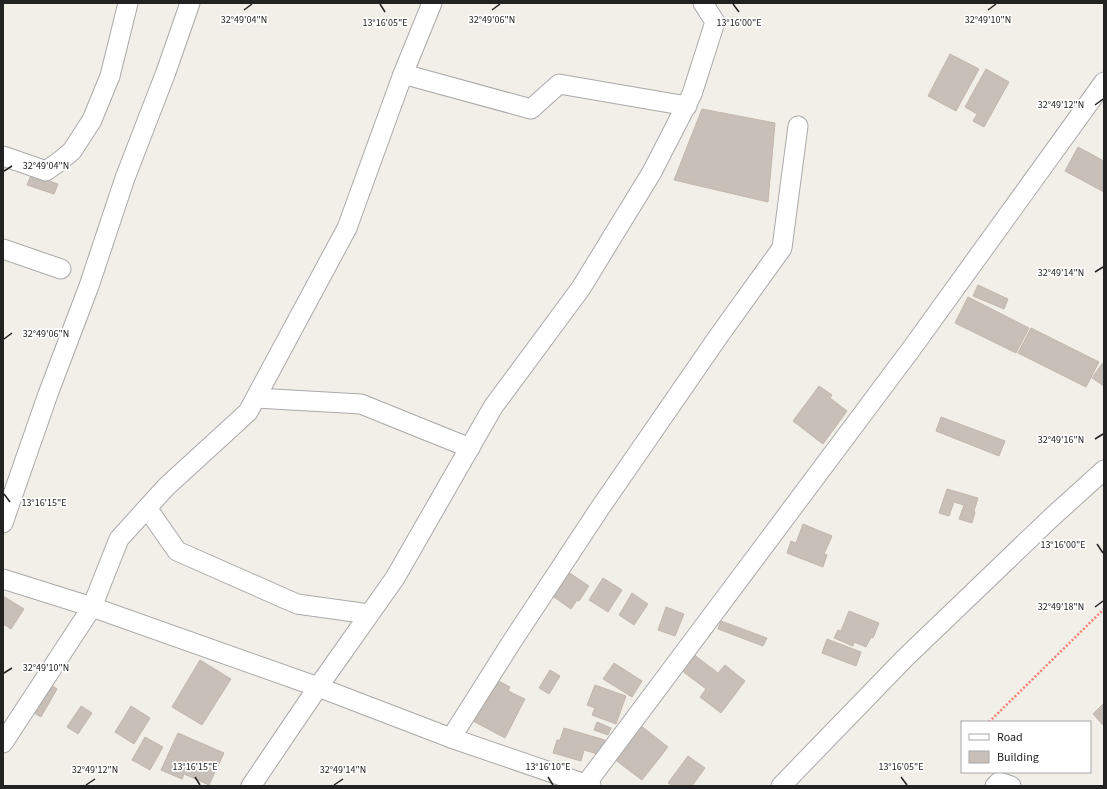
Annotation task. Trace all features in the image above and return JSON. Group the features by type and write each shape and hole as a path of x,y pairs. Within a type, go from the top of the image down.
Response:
{"street":[{"path":"3,156 46,171 72,151 92,120 110,76 128,3"},
{"path":"3,523 48,394 89,286 125,178 166,72 190,3"},
{"path":"3,743 92,607 119,539 166,487 248,412 347,228 432,3"},
{"path":"251,786 318,687 395,578 493,407 581,288 652,172 692,94 716,22 703,3"},
{"path":"404,74 531,109 559,84 686,106"},
{"path":"3,579 92,607 318,687 451,738 589,785 912,348 1104,82"},
{"path":"451,738 511,643 600,508 718,337 782,248 798,126"},
{"path":"3,249 61,269"},
{"path":"256,398 361,404 470,448"},
{"path":"781,786 905,658 1104,470"},
{"path":"147,508 177,551 296,604 369,614"},
{"path":"995,786 999,782 1011,786"}],"path":[{"path":"990,721 1104,609"}],"building":[{"path":"950,54 979,69 956,111 928,96"},
{"path":"986,69 1009,82 984,127 973,121 977,114 965,107"},
{"path":"702,109 775,123 768,202 674,180"},
{"path":"1078,147 1104,161 1104,192 1065,171"},
{"path":"31,175 58,184 54,194 27,185"},
{"path":"978,285 1008,299 1004,309 973,296"},
{"path":"968,297 1029,328 1016,353 955,323"},
{"path":"1031,328 1099,362 1086,387 1018,353"},
{"path":"1104,361 1104,386 1092,378"},
{"path":"819,386 832,395 830,398 847,411 823,444 793,421"},
{"path":"941,417 1005,441 999,456 936,431"},
{"path":"947,489 978,498 972,523 959,519 964,505 954,502 949,516 939,513"},
{"path":"803,524 832,536 824,554 827,555 823,567 787,553 791,541 796,543"},
{"path":"565,570 589,586 579,601 577,600 571,609 551,595"},
{"path":"603,578 622,590 608,612 589,600"},
{"path":"632,593 648,604 634,625 619,615"},
{"path":"3,596 24,609 11,629 3,624"},
{"path":"666,607 684,614 675,636 658,630"},
{"path":"849,611 879,623 873,638 871,637 866,647 854,642 853,646 834,638 838,630 841,631"},
{"path":"721,621 767,638 763,646 718,629"},
{"path":"827,639 861,652 856,666 822,653"},
{"path":"693,654 718,673 725,665 745,681 721,713 700,697 706,689 681,670"},
{"path":"200,660 231,679 202,725 172,707"},
{"path":"614,663 642,681 632,697 603,679"},
{"path":"550,670 560,676 549,694 539,688"},
{"path":"495,679 510,687 508,691 525,699 505,738 473,721"},
{"path":"48,683 57,689 41,717 32,712"},
{"path":"595,685 626,696 616,724 592,715 595,708 587,705"},
{"path":"1104,703 1104,726 1093,714"},
{"path":"81,706 92,713 78,734 67,727"},
{"path":"131,706 150,718 134,744 115,732"},
{"path":"597,722 611,728 608,735 594,730"},
{"path":"640,725 668,747 642,780 614,759"},
{"path":"564,728 605,740 601,755 584,750 581,761 553,753 557,740 560,740"},
{"path":"178,733 224,753 209,785 184,774 182,779 161,770"},
{"path":"145,737 163,747 150,770 132,760"},
{"path":"688,756 705,768 692,786 673,786 668,783"}]}
